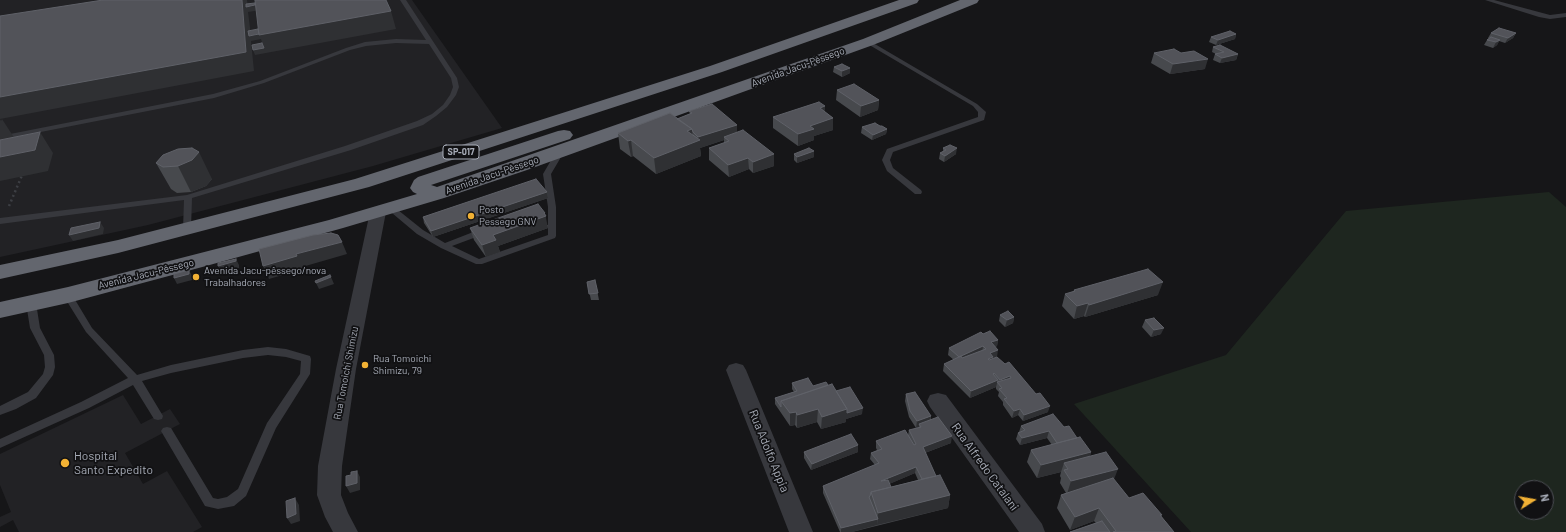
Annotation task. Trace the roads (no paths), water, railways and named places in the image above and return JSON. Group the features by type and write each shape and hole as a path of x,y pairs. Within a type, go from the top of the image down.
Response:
{"highway":[{"name":"SP-017","path":"0,272 96,252 362,183 688,78 912,0"},
{"name":"Avenida Jacu-Pêssego","path":"0,310 68,295 198,261 437,194 560,152 868,42 972,0"},
{"path":"281,205 329,202 384,210 401,182 560,132 668,94 688,78"},
{"path":"437,194 420,188 421,184 425,181 589,127 614,113"},
{"path":"0,302 21,293 303,223 310,220 315,213 315,209 302,204"}],"street":[{"name":"Rua Tomoichi Shimizu","path":"346,532 337,517 329,495 330,466 346,369 384,210"},
{"name":"Rua Adolfo Appia","path":"736,370 801,532"},
{"name":"Rua Alfredo Catalani","path":"938,401 1032,532"}],"lane":[{"path":"1,221 188,198 348,148 420,123 434,115 445,106 456,87 454,78 402,0"},
{"path":"1488,0 1539,15 1550,17 1566,15"},
{"path":"0,138 214,96 262,82 348,48 366,44 396,41 429,42"},
{"path":"868,42 976,105 982,112 981,118 890,151 886,160 890,169 918,192"},
{"path":"384,210 444,246 479,262 552,236 546,191 547,174 560,152"},
{"path":"187,229 188,198"},
{"path":"420,232 434,227"},
{"path":"444,246 494,228"},
{"path":"68,295 89,330 135,379 158,416"},
{"path":"0,411 32,395 42,384 49,371 49,355 35,328 31,303"},
{"path":"0,444 135,379 205,361 268,351 286,352 306,359 305,374 271,426 242,492 230,502 218,504 210,502 167,431"}],"place":[{"name":"Posto Pessego GNV","path":"471,216"},
{"name":"Avenida Jacu-pêssego/nova Trabalhadores","path":"196,277"},
{"name":"Rua Tomoichi Shimizu, 79","path":"365,365"},
{"name":"Hospital Santo Expedito","path":"65,463"}]}
